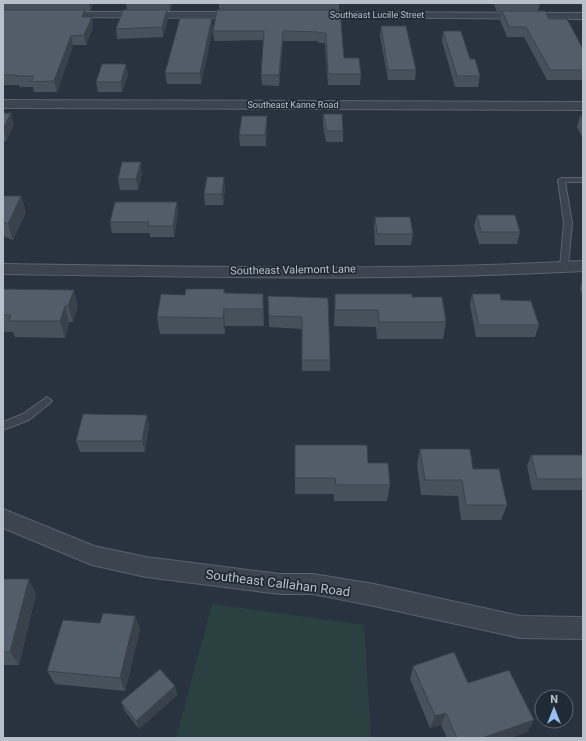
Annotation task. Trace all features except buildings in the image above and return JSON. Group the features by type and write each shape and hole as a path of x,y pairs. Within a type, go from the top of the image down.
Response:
{"street":[{"path":"442,3 447,15"},
{"path":"50,15 249,15"},
{"name":"Southeast Lucille Street","path":"304,15 583,16"},
{"name":"Southeast Kanne Road","path":"3,104 583,106"},
{"name":"Southeast Valemont Lane","path":"3,269 175,272 463,270 583,266"},
{"name":"Southeast Callahan Road","path":"3,518 92,555 146,567 280,584 313,584 374,595 520,627 583,628"}],"lane":[{"path":"564,267 568,223 561,180 583,180"},
{"path":"3,426 26,417 47,401"}],"green space":[{"path":"212,604 364,625 371,738 176,738"}]}
